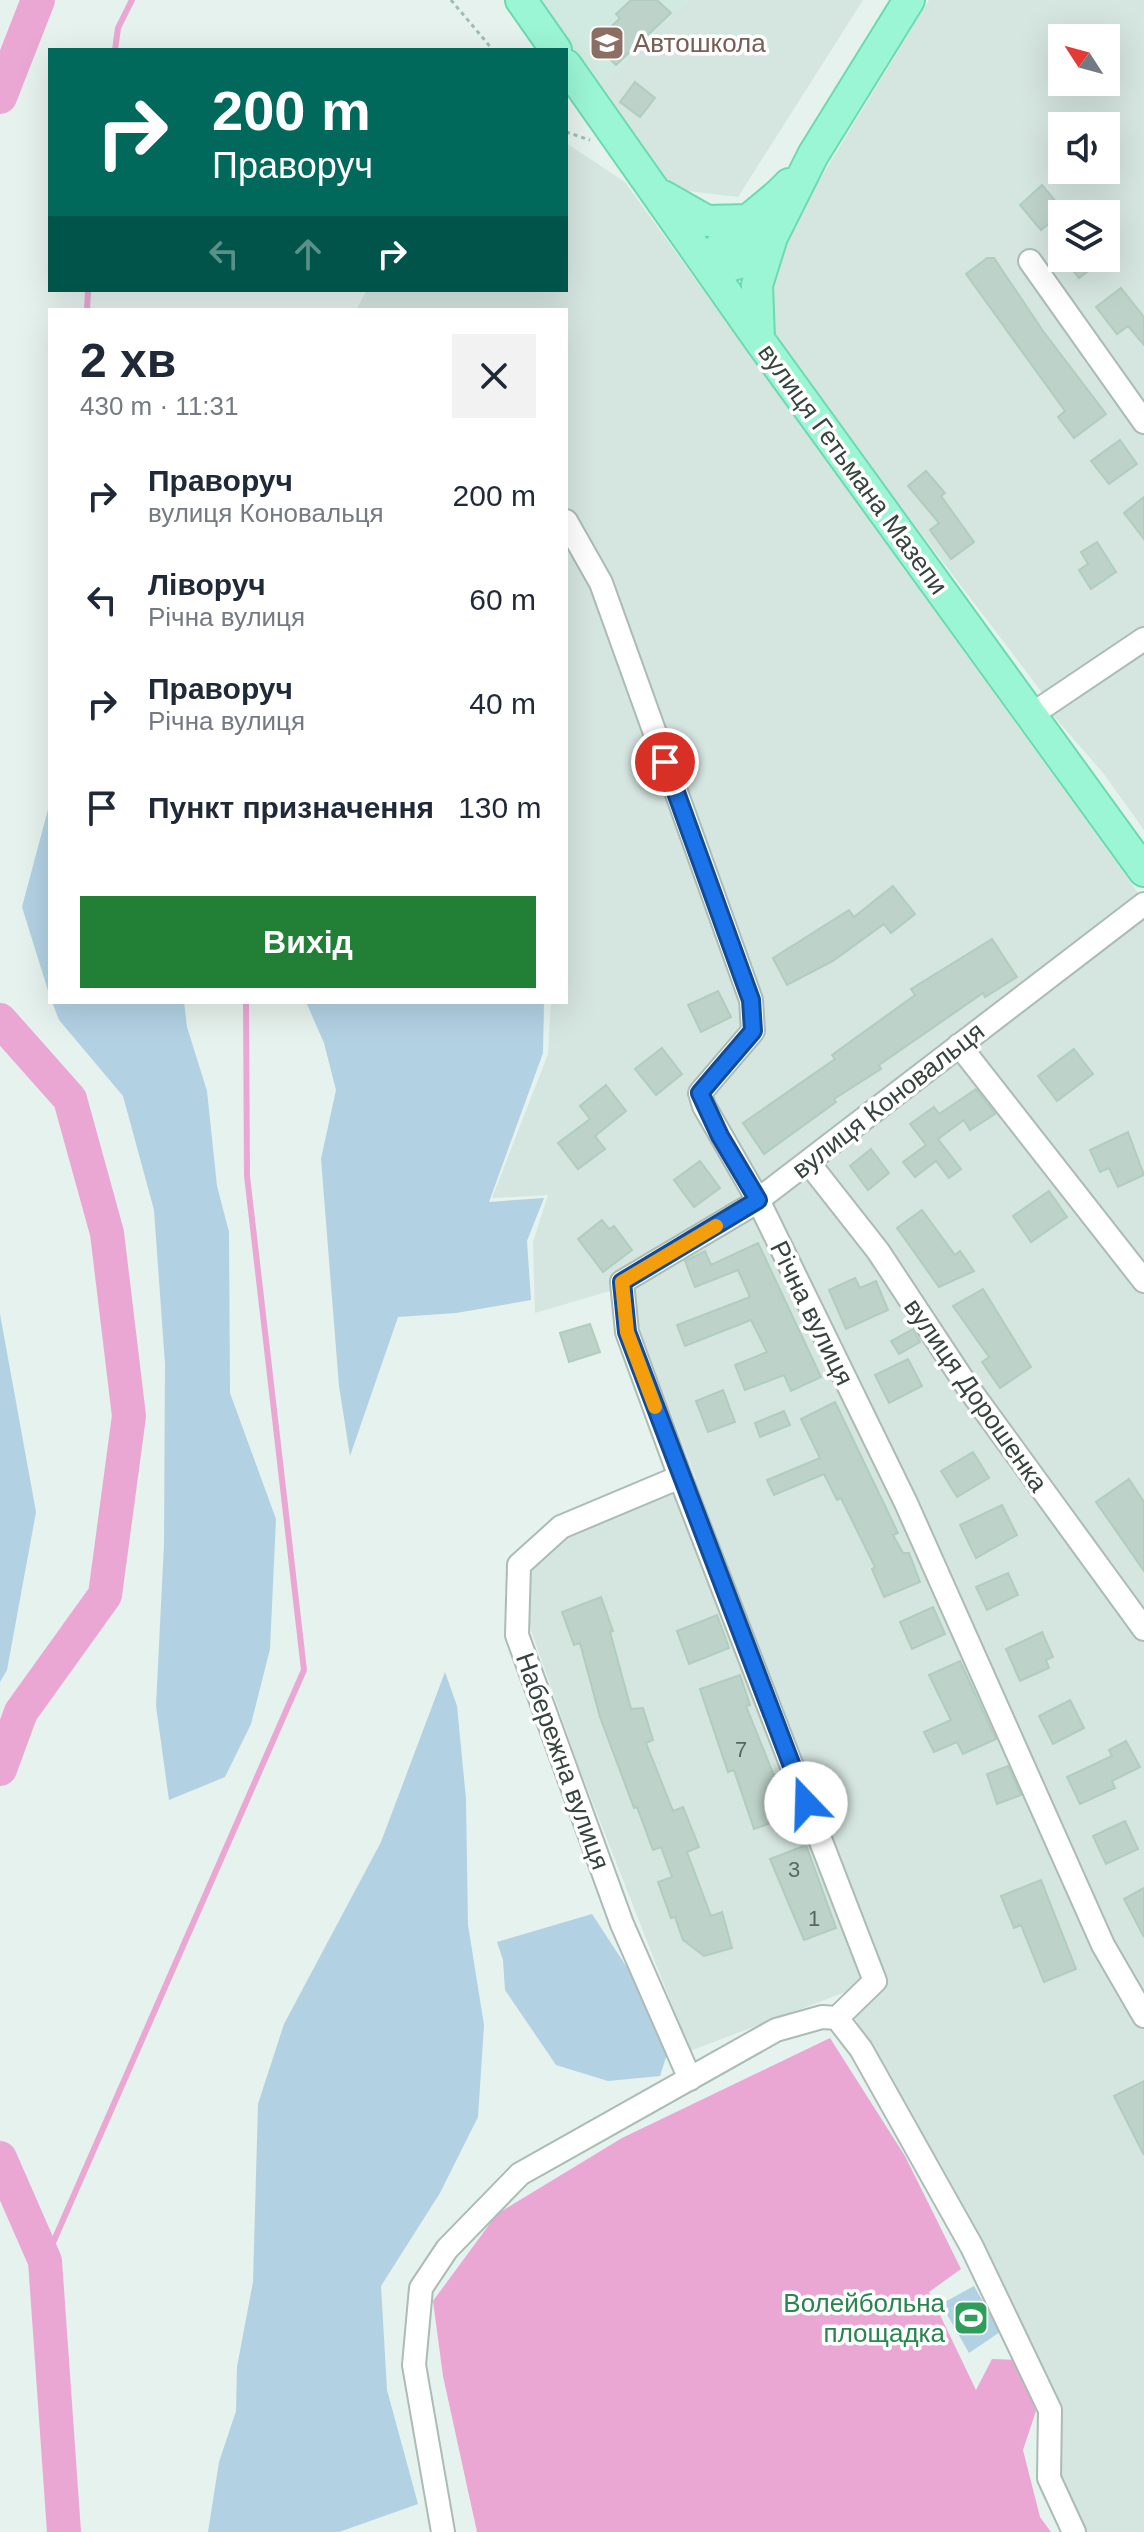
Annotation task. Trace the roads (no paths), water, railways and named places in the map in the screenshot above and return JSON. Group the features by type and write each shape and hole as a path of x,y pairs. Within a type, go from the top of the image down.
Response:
{"main road":[{"path":"521,0 555,48"},
{"path":"708,267 721,268 743,262 761,228 813,155 909,0"},
{"name":"вулиця Гетьмана Мазепи","path":"568,68 760,341 1144,871"},
{"path":"649,185 697,217 761,228"},
{"path":"760,341 757,285 761,228"}],"street":[{"path":"1030,261 1144,422"},
{"name":"Річна вулиця","path":"568,525 601,583 751,1000 753,1031 700,1093 720,1136 758,1200 906,1503 1103,1945 1144,2016"},
{"path":"1031,715 1144,639"},
{"name":"вулиця Коновальця","path":"680,1477 627,1332 622,1282 758,1200 1144,904"},
{"path":"959,1045 1144,1281"},
{"name":"вулиця Дорошенка","path":"808,1162 878,1251 967,1386 1144,1629"},
{"path":"443,2532 414,2365 421,2288 447,2249 520,2174 776,2030 822,2017 837,2018 875,1981 680,1477"},
{"name":"Набережна вулиця","path":"680,1477 561,1527 519,1565 517,1635 622,1924 690,2079"},
{"path":"837,2018 861,2049 972,2247 1050,2410 1049,2478 1074,2532"}],"waterway":[{"path":"0,97 38,0"},
{"path":"115,48 118,28 132,0"},
{"path":"87,308 88,292"},
{"path":"45,2261 304,1670 247,1176 246,1004"},
{"path":"0,1020 70,1099 107,1233 129,1416 105,1595 21,1712 0,1769"},
{"path":"0,2158 45,2261 64,2532"}],"place":[{"name":"Автошкола","path":"607,43"},
{"name":"Волейбольна площадка","path":"971,2318"}]}
